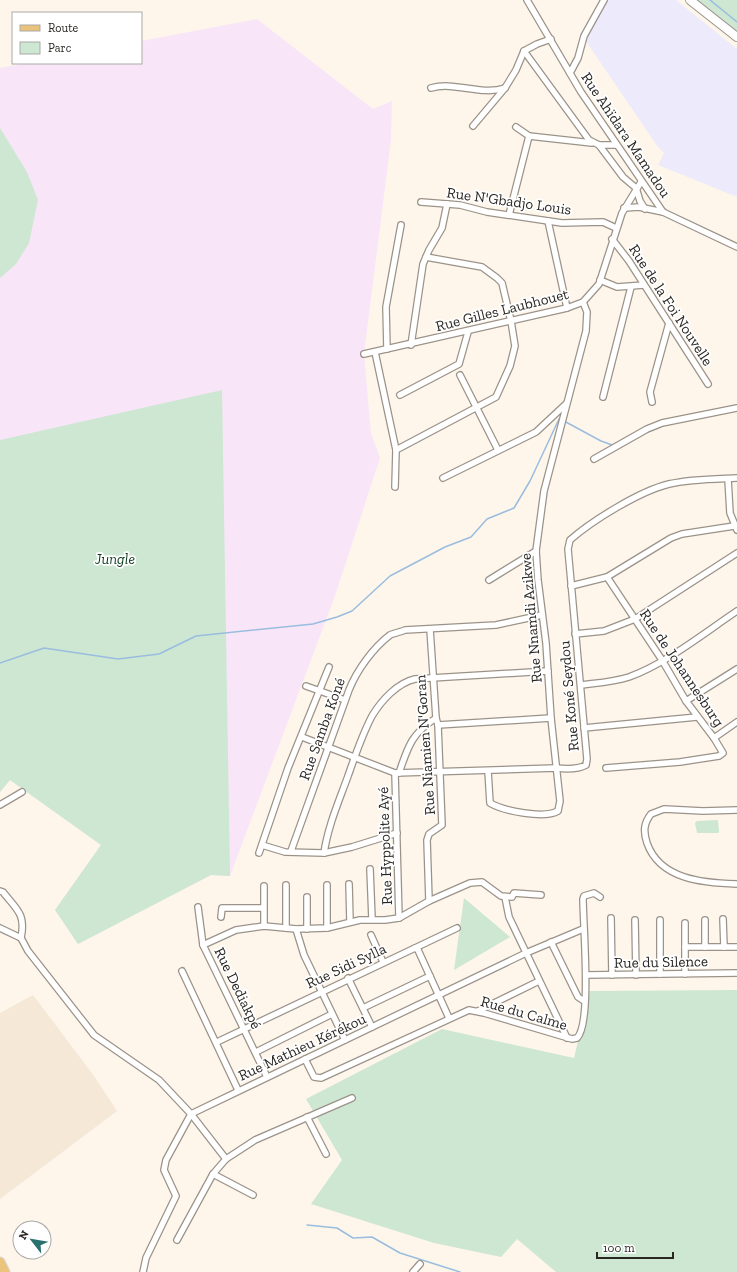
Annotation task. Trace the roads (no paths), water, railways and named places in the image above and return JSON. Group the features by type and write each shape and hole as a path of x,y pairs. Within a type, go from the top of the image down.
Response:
{"main road":[{"path":"690,0 737,37"},
{"path":"0,1262 5,1272"}],"street":[{"name":"Rue Ahïdara Mamadou","path":"527,0 570,73 616,146 663,212 737,247"},
{"path":"570,73 578,58 584,36 604,0"},
{"path":"473,126 505,88 524,51 551,39"},
{"path":"524,51 587,138 597,144 623,177 636,188 640,201 645,209"},
{"path":"431,88 440,86 477,91 496,91 505,88"},
{"path":"516,127 529,136 616,146"},
{"path":"509,214 529,136"},
{"name":"Rue Gilles Laubhouet","path":"364,354 468,332 511,320 567,308 583,302 593,292 600,280 612,239 624,208 641,182"},
{"name":"Rue N'Gbadjo Louis","path":"421,202 447,204 562,223 603,222 616,228"},
{"path":"411,345 423,264 442,228 447,204"},
{"path":"624,208 639,207 663,212"},
{"path":"548,220 567,308"},
{"path":"387,349 386,307 401,225"},
{"name":"Rue de la Foi Nouvelle","path":"612,239 629,261 708,384"},
{"path":"396,450 478,408 496,397 510,366 514,346 511,320 502,283 482,267 426,257"},
{"path":"600,280 617,287 644,285"},
{"path":"603,397 631,287"},
{"name":"Rue Nnamdi Azikwe","path":"488,771 490,803 503,808 532,814 548,815 558,811 559,806 548,671 536,551 544,492 586,331 587,312 583,302"},
{"path":"652,402 650,392 669,323"},
{"path":"400,395 459,364 468,332"},
{"path":"375,352 396,450 395,487"},
{"path":"460,375 498,450"},
{"path":"443,478 536,432 567,404"},
{"path":"594,459 647,429 662,423 704,413 737,408"},
{"name":"Rue Koné Seydou","path":"302,737 397,773 579,768 586,765 587,759 581,685 568,549 570,540 615,509 660,487 683,482 737,478"},
{"path":"571,586 607,577 671,538 682,534 736,528 730,513 728,479"},
{"path":"489,580 536,551"},
{"path":"575,634 604,631 635,619 737,553"},
{"name":"Rue de Johannesburg","path":"606,768 680,762 721,756 722,751 714,738 697,718 662,660 607,577"},
{"path":"581,685 613,681 630,677 662,660 737,611"},
{"name":"Rue Samba Koné","path":"291,851 355,675 392,634 405,630 496,624 542,615"},
{"name":"Rue Niamien N'Goran","path":"429,901 429,834 442,826 438,725 436,718 430,629"},
{"path":"259,853 274,807 329,667"},
{"path":"686,701 737,669"},
{"path":"324,852 332,819 373,715 392,692 404,681 548,671"},
{"path":"306,686 345,700"},
{"path":"397,773 418,731 436,718"},
{"path":"438,725 551,718"},
{"path":"584,728 697,718"},
{"path":"714,738 737,722"},
{"name":"Rue Hyppolite Ayé","path":"397,773 399,918"},
{"path":"0,805 22,792"},
{"path":"737,810 703,811 664,809 651,814 644,827 651,853 667,868 690,879 737,884"},
{"path":"262,845 284,852 324,852 352,847 397,833"},
{"path":"370,869 372,919"},
{"path":"203,945 236,930 264,926 286,928 327,928 350,922 372,919 385,920 399,918 429,901 470,883 482,882 500,896 505,897 512,897 514,893 541,895"},
{"path":"349,884 350,922"},
{"path":"286,885 286,928"},
{"path":"327,885 327,928"},
{"path":"264,886 264,926"},
{"path":"0,891 4,892 19,913 24,924 21,938"},
{"name":"Rue du Calme","path":"305,1059 314,1077 321,1078 469,1010 478,1011 575,1040 581,1033 586,975 583,929 583,898 594,893 600,897"},
{"path":"307,897 307,928"},
{"path":"505,897 509,917 567,1038"},
{"name":"Rue Dediakpé","path":"198,907 203,945 267,1077"},
{"path":"221,917 222,908 263,908"},
{"path":"611,918 612,975"},
{"path":"723,919 724,947"},
{"path":"635,920 636,975"},
{"path":"660,920 660,974"},
{"path":"705,920 705,947"},
{"path":"685,923 685,974"},
{"path":"0,928 21,938 32,956 94,1034 159,1080 191,1114 226,1159"},
{"path":"296,928 304,955 345,1040"},
{"name":"Rue Sidi Sylla","path":"217,1042 348,978 457,928"},
{"name":"Rue Mathieu Kérékou","path":"191,1114 238,1090 526,953 583,929"},
{"path":"371,934 382,962"},
{"path":"551,942 578,996 584,1001"},
{"path":"685,947 737,947"},
{"path":"415,948 418,950 440,995 449,1018"},
{"path":"182,971 217,1042 238,1090"},
{"name":"Rue du Silence","path":"586,975 737,973"},
{"path":"363,1008 430,976"},
{"path":"348,978 372,1027"},
{"path":"478,1011 540,981"},
{"path":"256,1052 332,1014"},
{"path":"177,1240 213,1174 226,1159 255,1140 352,1098"},
{"path":"143,1272 146,1258 176,1196 164,1173 166,1160 191,1114"},
{"path":"307,1117 326,1154"},
{"path":"213,1174 253,1195"},
{"path":"413,1272 420,1264"}],"waterway":[{"path":"710,0 737,22"},
{"path":"0,663 44,648 118,659 159,654 196,636 313,624 352,611 390,576 445,547 471,537 487,519 514,508 530,481 559,419 561,420"},
{"path":"564,421 601,441 615,446"},
{"path":"641,435 665,425"},
{"path":"307,1225 337,1228 353,1238 372,1237 400,1253 460,1272"}],"park label":[{"name":"Jungle","path":"115,559"}]}
